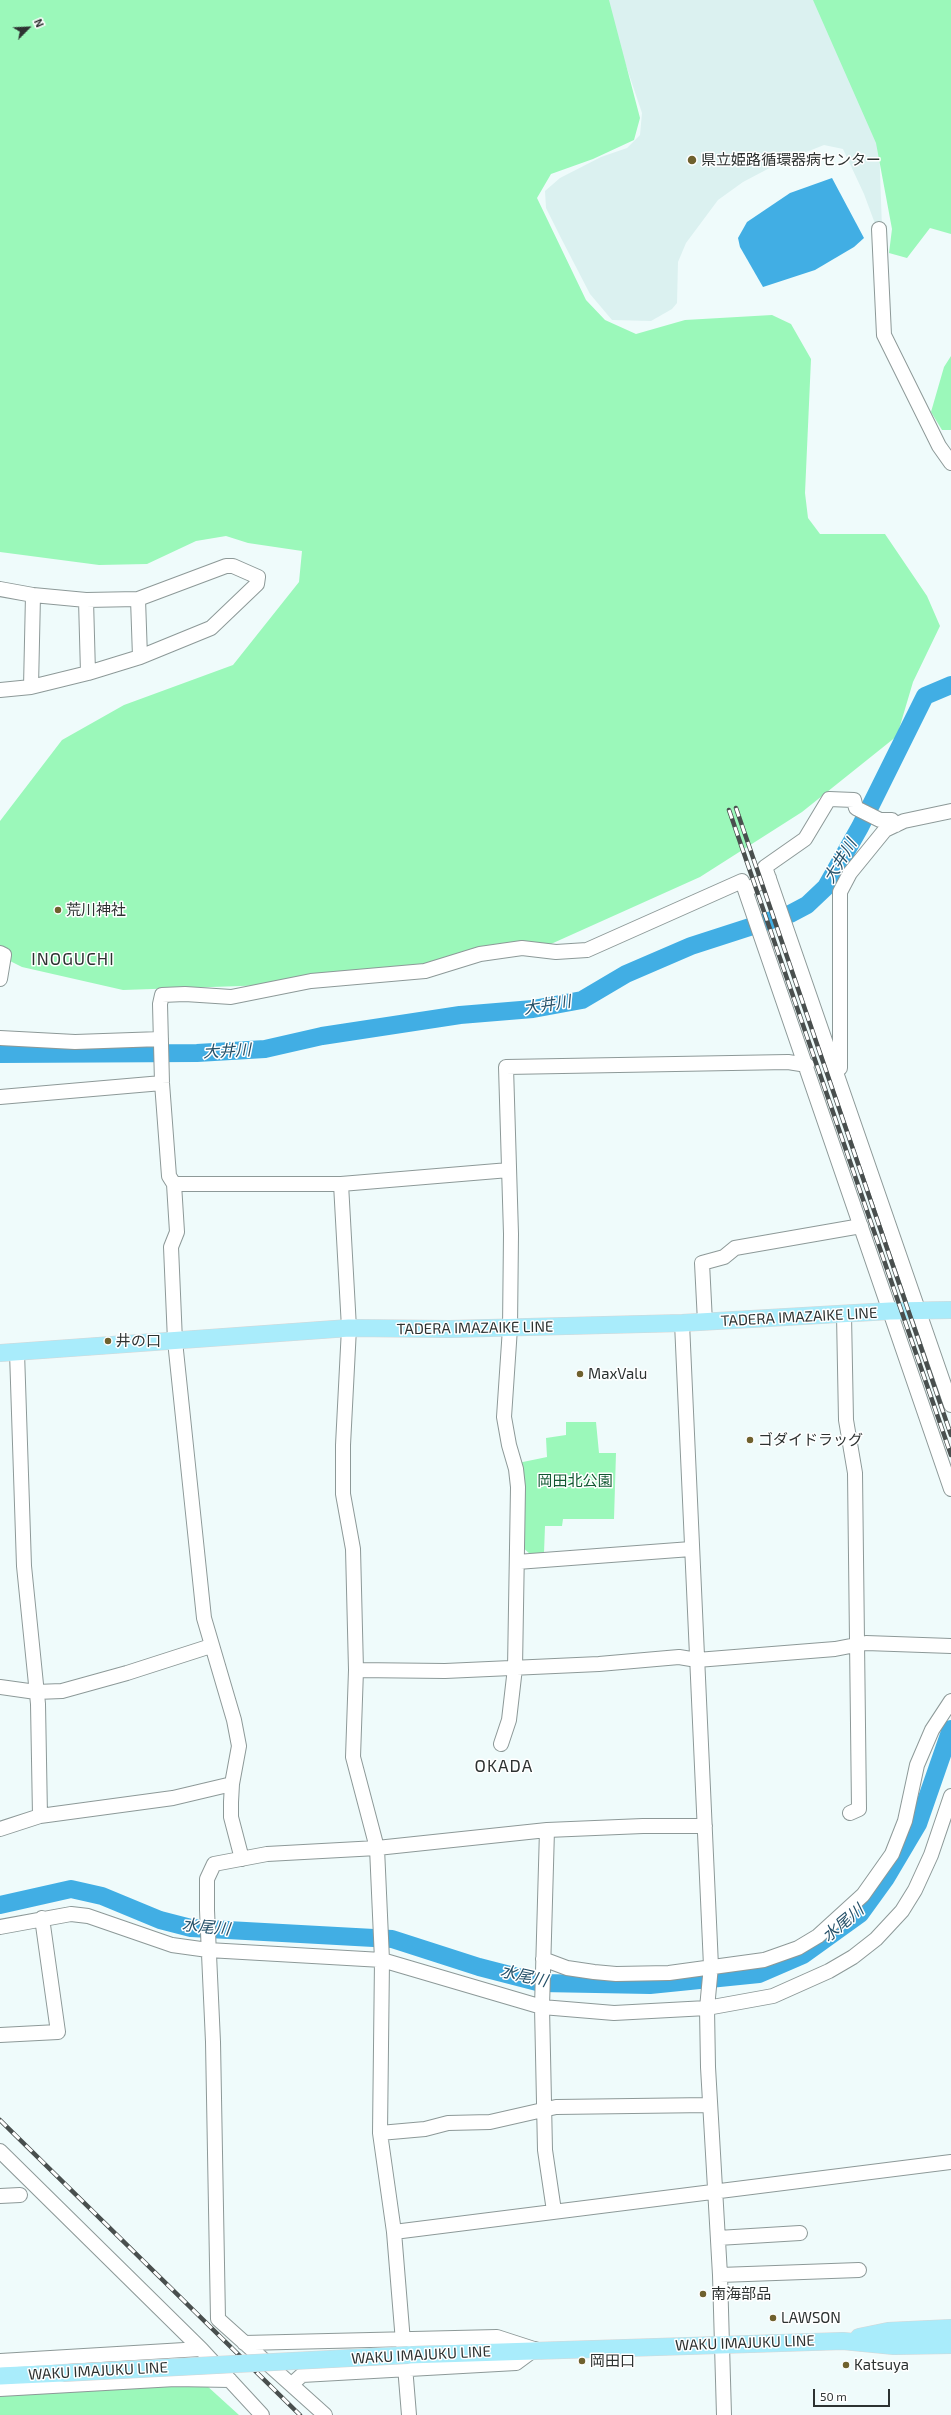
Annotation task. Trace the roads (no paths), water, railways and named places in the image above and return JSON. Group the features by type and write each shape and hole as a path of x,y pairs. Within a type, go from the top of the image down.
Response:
{"main road":[{"name":"TADERA IMAZAIKE LINE","path":"8,1353 349,1328 510,1328 682,1323 844,1315 890,1311 919,1312 951,1310"},
{"name":"WAKU IMAJUKU LINE","path":"843,2340 888,2331 951,2328"},
{"name":"WAKU IMAJUKU LINE","path":"0,2376 406,2354 535,2349 843,2340 894,2346 951,2345"}],"street":[{"path":"878,229 884,335 939,446 951,463"},
{"path":"0,588 33,595 86,600 138,599 226,566 233,566 258,577 257,584 210,628 140,657 88,673 31,687 0,690"},
{"path":"31,687 33,595"},
{"path":"138,599 140,657"},
{"path":"86,600 88,673"},
{"path":"896,825 892,820 880,820 856,808 854,800 829,799 805,839 766,867 951,1405"},
{"path":"840,1079 840,892 850,873 885,830 904,821 951,811"},
{"path":"746,890 770,878"},
{"path":"242,1859 231,1817 232,1784 239,1746 234,1720 204,1618 175,1341 171,1246 177,1232 174,1184 169,1176 162,1083 160,1004 162,995 185,994 231,997 311,981 425,971 480,954 515,949 556,952 587,950 742,881 951,1489"},
{"path":"0,953 4,955 0,979"},
{"path":"0,1038 75,1042 162,1039"},
{"path":"501,1744 509,1720 515,1668 518,1487 504,1417 510,1328 509,1170 506,1067 788,1062 806,1066"},
{"path":"0,1097 162,1083"},
{"path":"174,1184 341,1184 509,1170"},
{"path":"341,1184 349,1328 343,1445 343,1494 352,1549 356,1670 353,1757 378,1848 382,1960 380,2133 394,2232 406,2354 409,2415"},
{"path":"705,1322 702,1263 724,1257 735,1248 861,1226"},
{"path":"844,1315 846,1420 855,1473 855,1646 858,1809 850,1813"},
{"path":"682,1323 711,1966 708,2008 709,2104 720,2275 720,2344 724,2415"},
{"path":"8,1353 24,1566 36,1692 40,1816"},
{"path":"517,1562 691,1549"},
{"path":"356,1670 445,1671 599,1664 679,1657 697,1660 855,1646 866,1642 951,1646"},
{"path":"0,1687 36,1692 62,1690 127,1673 211,1646"},
{"path":"543,1959 567,1968 616,1974 669,1973 711,1966 740,1965 764,1960 798,1948 818,1936 863,1895 892,1854 905,1821 917,1765 932,1730 951,1701"},
{"path":"0,1829 40,1816 173,1798 232,1784"},
{"path":"0,1927 42,1918 71,1914 88,1916 172,1944 208,1950 382,1960 542,2007 614,2013 708,2008 773,1996 853,1957 876,1939 902,1910 915,1890 947,1821 951,1796"},
{"path":"325,2415 292,2384 244,2344 218,2319 214,2185 213,2042 207,1910 207,1879 214,1864 267,1854 378,1848 547,1830 643,1826 705,1826"},
{"path":"547,1830 542,2007 545,2150 554,2211"},
{"path":"0,2035 58,2032 42,1918"},
{"path":"380,2133 425,2129 448,2124 490,2122 544,2108 709,2104"},
{"path":"0,2151 201,2349 262,2415"},
{"path":"394,2232 951,2162"},
{"path":"0,2196 20,2195"},
{"path":"718,2238 800,2232"},
{"path":"720,2275 859,2270"},
{"path":"244,2344 406,2354"},
{"path":"0,2361 201,2349"},
{"path":"292,2384 302,2375 406,2354"},
{"path":"0,2389 175,2379 230,2380"}],"water":[{"path":"832,178 864,238 854,247 815,270 763,287 740,247 738,238 747,222 790,193"}],"waterway":[{"name":"大井川","path":"0,1054 197,1053 265,1049 322,1036 460,1015 533,1009 582,1000 626,974 691,946 790,914 807,905 826,887 860,827 925,696 951,685"},
{"name":"水尾川","path":"0,1905 71,1889 102,1896 160,1920 191,1928 392,1939 479,1967 541,1983 650,1985 759,1974 803,1955 860,1914 886,1878 918,1824 951,1729"}],"railway":[{"path":"736,808 951,1435"},
{"path":"729,810 951,1455"},
{"path":"0,2120 300,2415"}],"place":[{"name":"県立姫路循環器病センター","path":"692,160"},
{"name":"荒川神社","path":"58,910"},
{"name":"井の口","path":"108,1341"},
{"name":"MaxValu","path":"580,1374"},
{"name":"ゴダイドラッグ","path":"750,1440"},
{"name":"南海部品","path":"703,2294"},
{"name":"LAWSON","path":"773,2318"},
{"name":"岡田口","path":"582,2361"},
{"name":"Katsuya","path":"846,2365"}],"district":[{"name":"INOGUCHI","path":"73,959"},
{"name":"OKADA","path":"504,1766"}],"park label":[{"name":"岡田北公園","path":"575,1481"}]}
